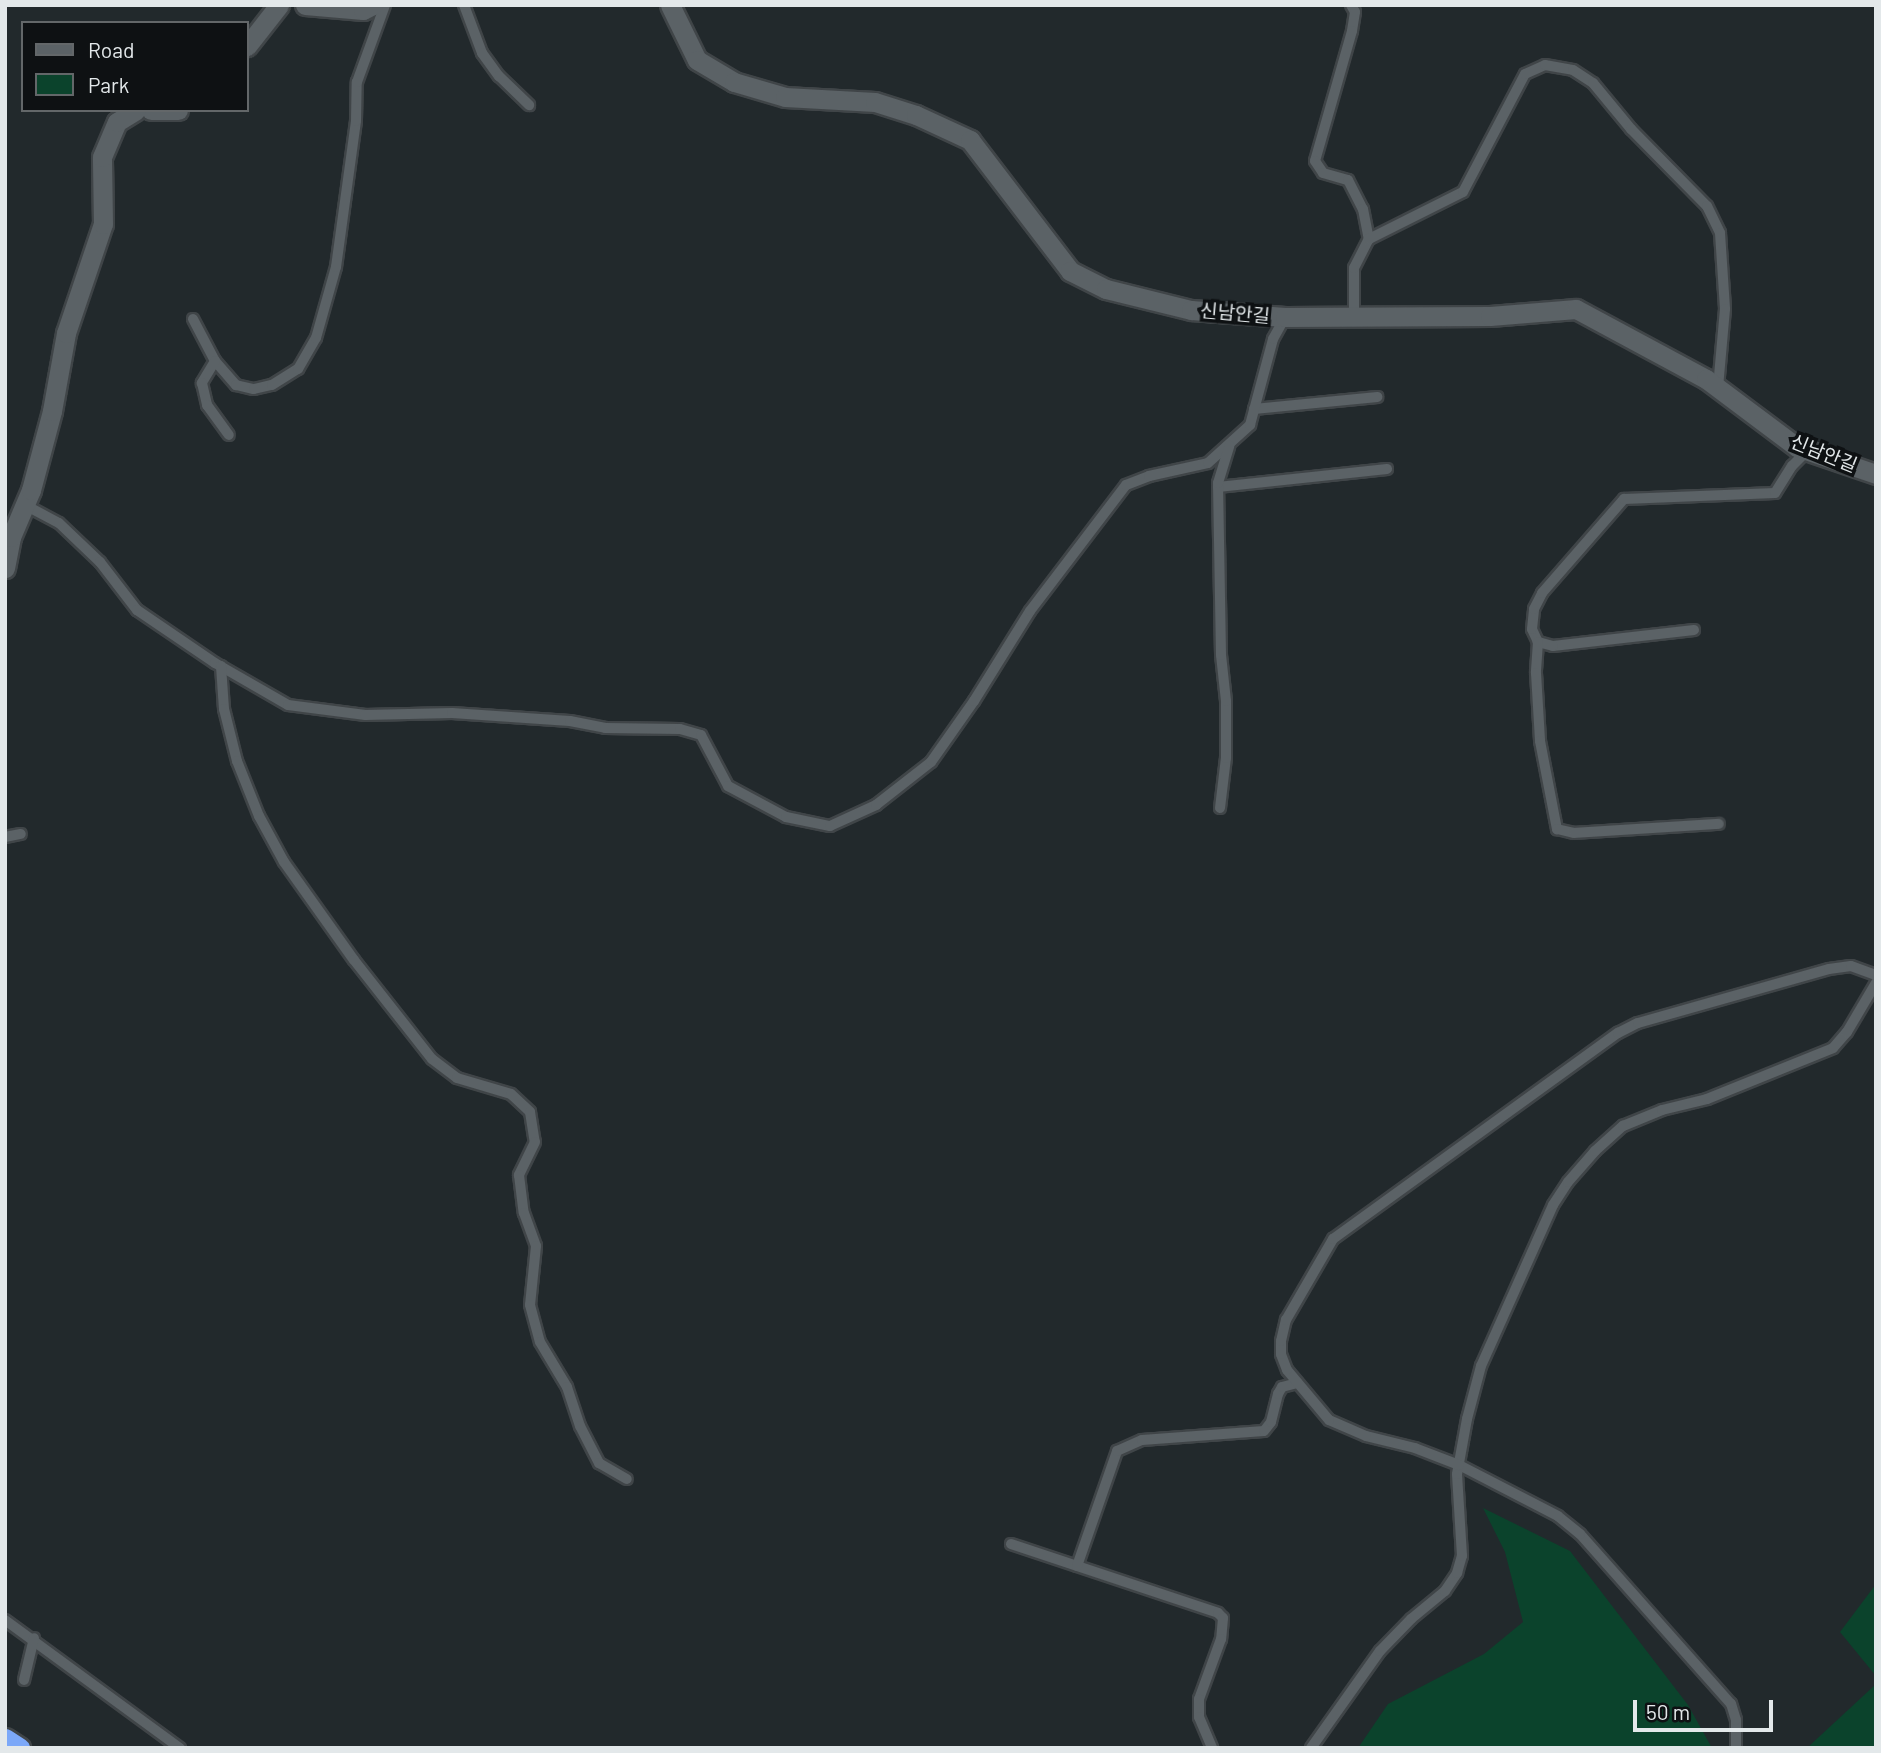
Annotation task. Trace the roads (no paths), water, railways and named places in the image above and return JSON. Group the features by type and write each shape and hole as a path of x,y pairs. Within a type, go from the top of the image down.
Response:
{"highway":[{"path":"5,1739 19,1748"}],"street":[{"path":"248,45 279,5"},
{"path":"306,5 363,10 373,5"},
{"name":"신남안길","path":"670,5 697,60 734,82 785,97 875,102 916,115 970,140 1070,271 1106,289 1191,310 1285,317 1490,316 1576,309 1718,388 1797,447 1876,474"},
{"path":"5,568 11,537 25,505 52,411 66,332 103,223 102,157 117,122 133,112"}],"lane":[{"path":"193,319 215,361 236,385 254,388 272,385 298,369 316,338 337,267 356,121 357,82 385,5"},
{"path":"464,5 482,53 499,76 529,105"},
{"path":"1350,5 1354,12 1352,31 1315,161 1323,173 1348,180 1363,209 1369,239"},
{"path":"1354,316 1354,268 1369,239 1463,192 1525,74 1545,65 1573,70 1593,83 1614,105 1631,130 1707,206 1720,233 1725,309 1718,388"},
{"path":"25,505 59,523 100,562 137,610 221,666 288,705 365,715 452,713 570,721 605,728 680,729 701,734 728,786 786,817 830,826 876,805 931,762 993,673 1030,611 1126,485 1149,476 1208,463 1250,425 1273,339 1285,317"},
{"path":"215,361 202,383 207,405 229,435"},
{"path":"1254,409 1377,397"},
{"path":"1220,808 1226,758 1226,724 1221,655 1218,488 1229,446"},
{"path":"1719,824 1574,833 1557,829 1540,741 1536,673 1538,642 1532,629 1534,609 1542,593 1624,499 1775,493 1792,466 1808,450"},
{"path":"1218,488 1387,470"},
{"path":"1538,642 1553,646 1694,630"},
{"path":"221,666 224,709 237,761 259,816 284,862 354,960 432,1059 457,1078 511,1094 530,1112 535,1142 519,1175 524,1213 536,1246 530,1305 540,1342 567,1387 580,1426 599,1464 627,1479"},
{"path":"5,837 21,834"},
{"path":"1736,1748 1737,1720 1731,1704 1580,1534 1558,1516 1459,1465 1415,1448 1366,1436 1335,1424 1297,1383 1281,1354 1286,1320 1333,1239 1618,1033 1638,1023 1829,969 1851,966 1876,975"},
{"path":"1311,1748 1380,1651 1410,1619 1446,1591 1457,1573 1462,1556 1457,1492 1459,1465 1466,1419 1481,1366 1524,1276 1553,1205 1576,1172 1623,1126 1662,1111 1707,1099 1833,1048 1847,1032 1876,983"},
{"path":"1077,1566 1117,1451 1142,1440 1264,1431 1271,1422 1282,1387 1297,1383"},
{"path":"1012,1544 1218,1613 1223,1618 1221,1639 1199,1699 1199,1717 1212,1748"},
{"path":"5,1620 180,1748"},
{"path":"24,1680 34,1639"}]}
